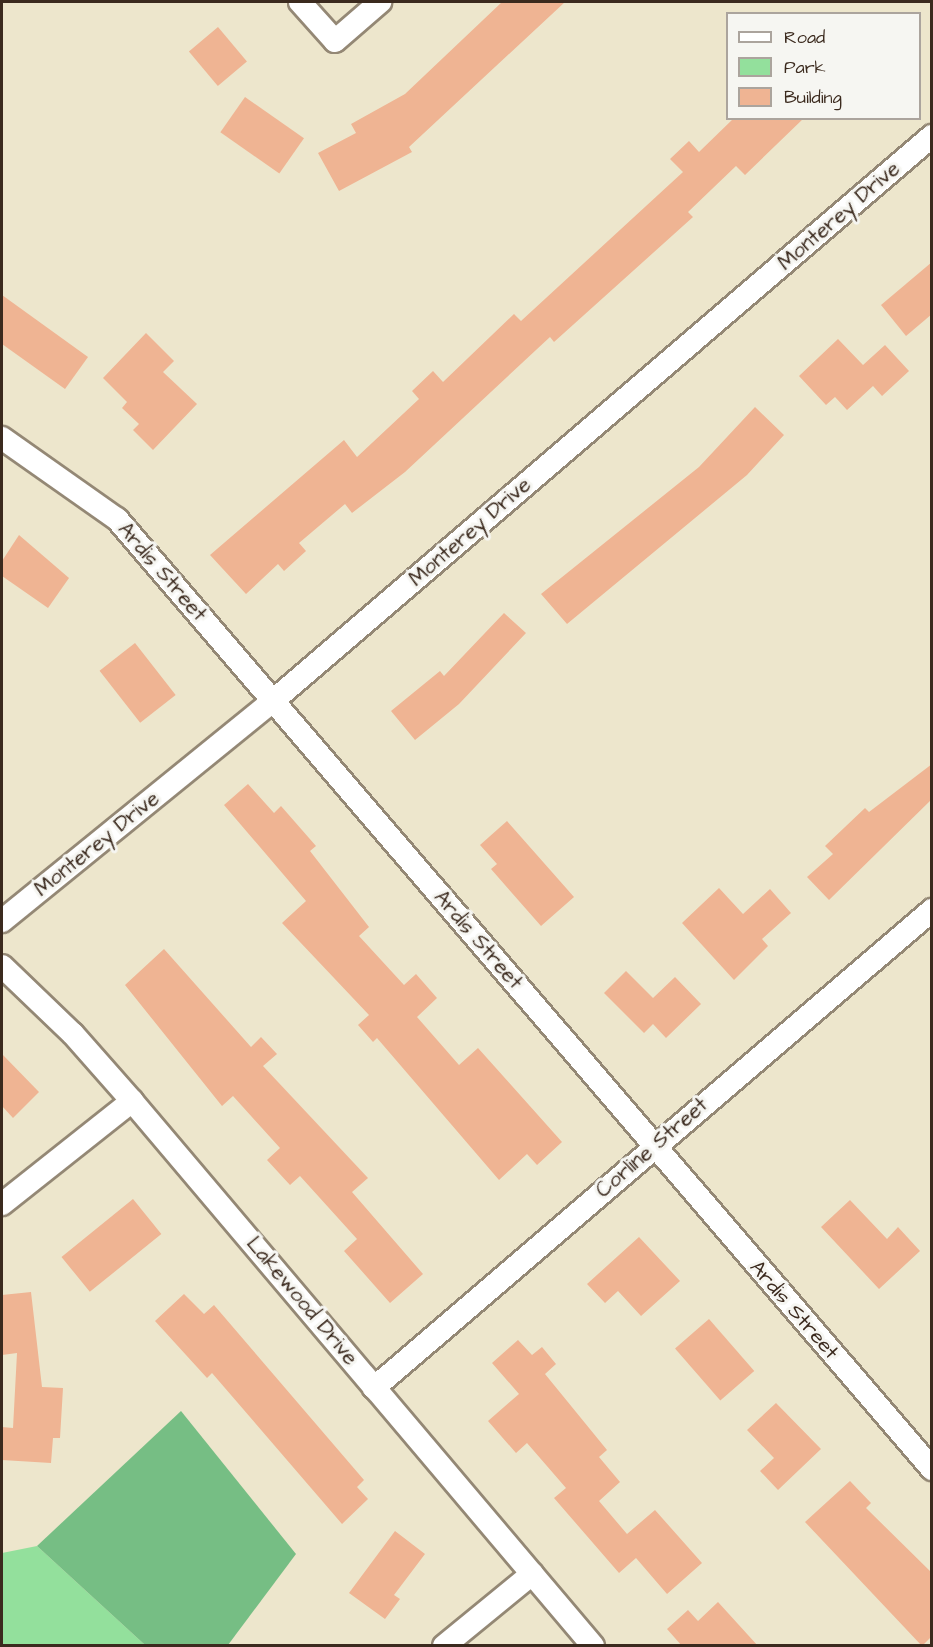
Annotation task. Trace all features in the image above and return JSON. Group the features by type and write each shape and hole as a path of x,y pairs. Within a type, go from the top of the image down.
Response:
{"street":[{"path":"300,2 335,41 380,2"},
{"name":"Monterey Drive","path":"2,921 273,701 932,136"},
{"name":"Ardis Street","path":"2,438 117,519 932,1469"},
{"name":"Corline Street","path":"374,1388 932,910"},
{"name":"Lakewood Drive","path":"2,966 73,1034 132,1101 593,1646"},
{"path":"2,1204 132,1101"},
{"path":"444,1646 532,1574"}],"green space":[{"path":"181,1411 296,1554 228,1645 145,1645 37,1546"},
{"path":"37,1546 145,1645 2,1646 2,1553"}],"building":[{"path":"502,2 565,2 409,147 412,152 339,191 318,153 356,133 351,124 405,94"},
{"path":"218,27 247,61 218,86 189,51"},
{"path":"245,97 304,138 279,174 220,132"},
{"path":"732,120 802,120 745,175 736,166 688,212 693,217 554,342 550,337 405,472 352,513 345,504 299,543 306,551 284,571 278,564 246,594 210,555 344,440 357,457 419,399 412,391 433,371 443,382 514,314 521,321 683,172 670,159 689,141 699,152"},
{"path":"932,262 932,314 906,336 881,305"},
{"path":"2,295 88,357 65,389 2,344"},
{"path":"146,333 174,361 163,372 197,404 153,450 133,430 139,424 122,408 127,402 103,378"},
{"path":"838,339 863,365 885,345 909,371 882,396 873,386 847,410 835,397 826,405 799,376"},
{"path":"755,407 784,435 747,475 567,624 541,594 699,467"},
{"path":"19,535 69,578 48,608 2,576 2,561"},
{"path":"504,613 526,633 459,704 415,740 391,711 440,671 444,676"},
{"path":"135,643 176,695 140,723 100,671"},
{"path":"932,764 932,799 829,900 807,877 833,854 825,846 865,808 869,812"},
{"path":"248,784 274,813 281,806 316,846 310,851 369,927 359,936 404,985 416,974 437,998 417,1017 459,1065 478,1048 562,1142 537,1165 527,1154 499,1180 377,1038 373,1042 358,1025 369,1015 282,923 306,901 224,805"},
{"path":"507,821 574,897 541,926 491,869 497,864 480,845"},
{"path":"719,888 743,914 770,889 791,913 762,939 768,946 734,980 682,923"},
{"path":"164,949 251,1047 261,1037 277,1054 263,1066 368,1178 352,1192 423,1274 390,1303 344,1251 357,1239 300,1176 290,1185 267,1160 280,1148 233,1096 222,1106 125,985"},
{"path":"626,971 653,998 675,977 701,1004 666,1038 653,1024 644,1033 604,993"},
{"path":"2,1054 39,1092 13,1118 2,1106"},
{"path":"133,1199 161,1234 90,1292 62,1257"},
{"path":"850,1200 887,1239 898,1227 920,1251 879,1289 821,1227"},
{"path":"639,1237 680,1281 641,1316 618,1291 605,1303 587,1284"},
{"path":"31,1292 42,1387 63,1388 60,1438 53,1438 51,1463 2,1460 2,1427 13,1428 17,1353 2,1355 2,1295"},
{"path":"184,1294 204,1314 214,1305 364,1480 357,1487 368,1499 342,1524 212,1373 207,1378 155,1321"},
{"path":"709,1319 754,1371 720,1401 675,1349"},
{"path":"518,1340 532,1355 542,1347 556,1364 545,1374 607,1450 599,1457 620,1482 599,1501 627,1534 655,1510 702,1563 667,1594 636,1558 619,1573 554,1498 566,1488 527,1443 516,1453 488,1421 519,1394 492,1363"},
{"path":"776,1403 821,1449 778,1490 760,1471 774,1458 747,1430"},
{"path":"850,1481 871,1503 866,1508 932,1573 932,1636 922,1646 805,1522"},
{"path":"395,1531 425,1554 394,1595 400,1599 385,1619 349,1593"},
{"path":"718,1602 758,1646 682,1646 667,1629 688,1610 698,1621"}]}
